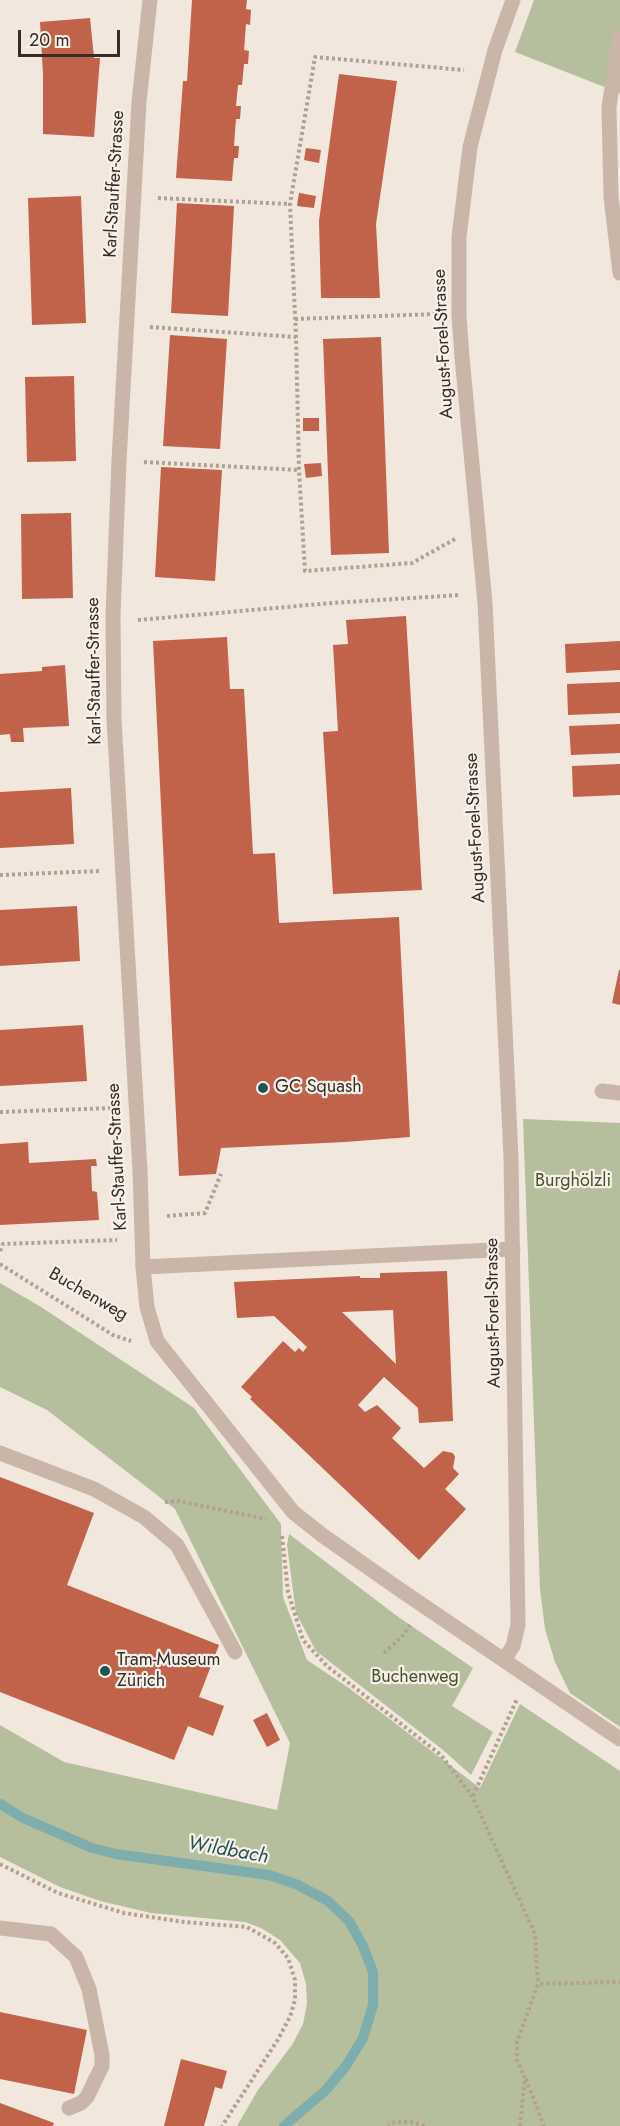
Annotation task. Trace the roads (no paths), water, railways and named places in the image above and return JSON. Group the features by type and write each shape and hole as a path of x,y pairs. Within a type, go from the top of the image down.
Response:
{"street":[{"name":"Karl-Stauffer-Strasse","path":"150,0 139,102 119,461 113,615 115,742 147,1307 157,1341 293,1512 322,1535 504,1660"},
{"name":"August-Forel-Strasse","path":"504,1660 513,1646 518,1625 511,1146 485,603 459,315 459,237 470,147 495,50 513,0"},
{"path":"620,37 609,107 611,197 620,273"},
{"path":"602,1091 620,1093"},
{"path":"143,1267 513,1248"},
{"path":"0,1453 94,1489 144,1517 177,1545 235,1652"},
{"path":"504,1660 620,1739"},
{"path":"0,1928 51,1934 76,1957 88,1989 102,2055 102,2066 87,2097 81,2103 69,2108"}],"waterway":[{"name":"Wildbach","path":"0,1804 23,1818 92,1848 116,1854 269,1875 298,1885 328,1901 349,1921 363,1946 373,1972 373,2005 363,2038 346,2066 326,2090 284,2126"}],"place":[{"name":"GC Squash","path":"263,1088"},
{"name":"Tram-Museum Zürich","path":"105,1671"}],"park label":[{"name":"Burghölzli","path":"573,1182"},
{"name":"Buchenweg","path":"415,1678"}]}
